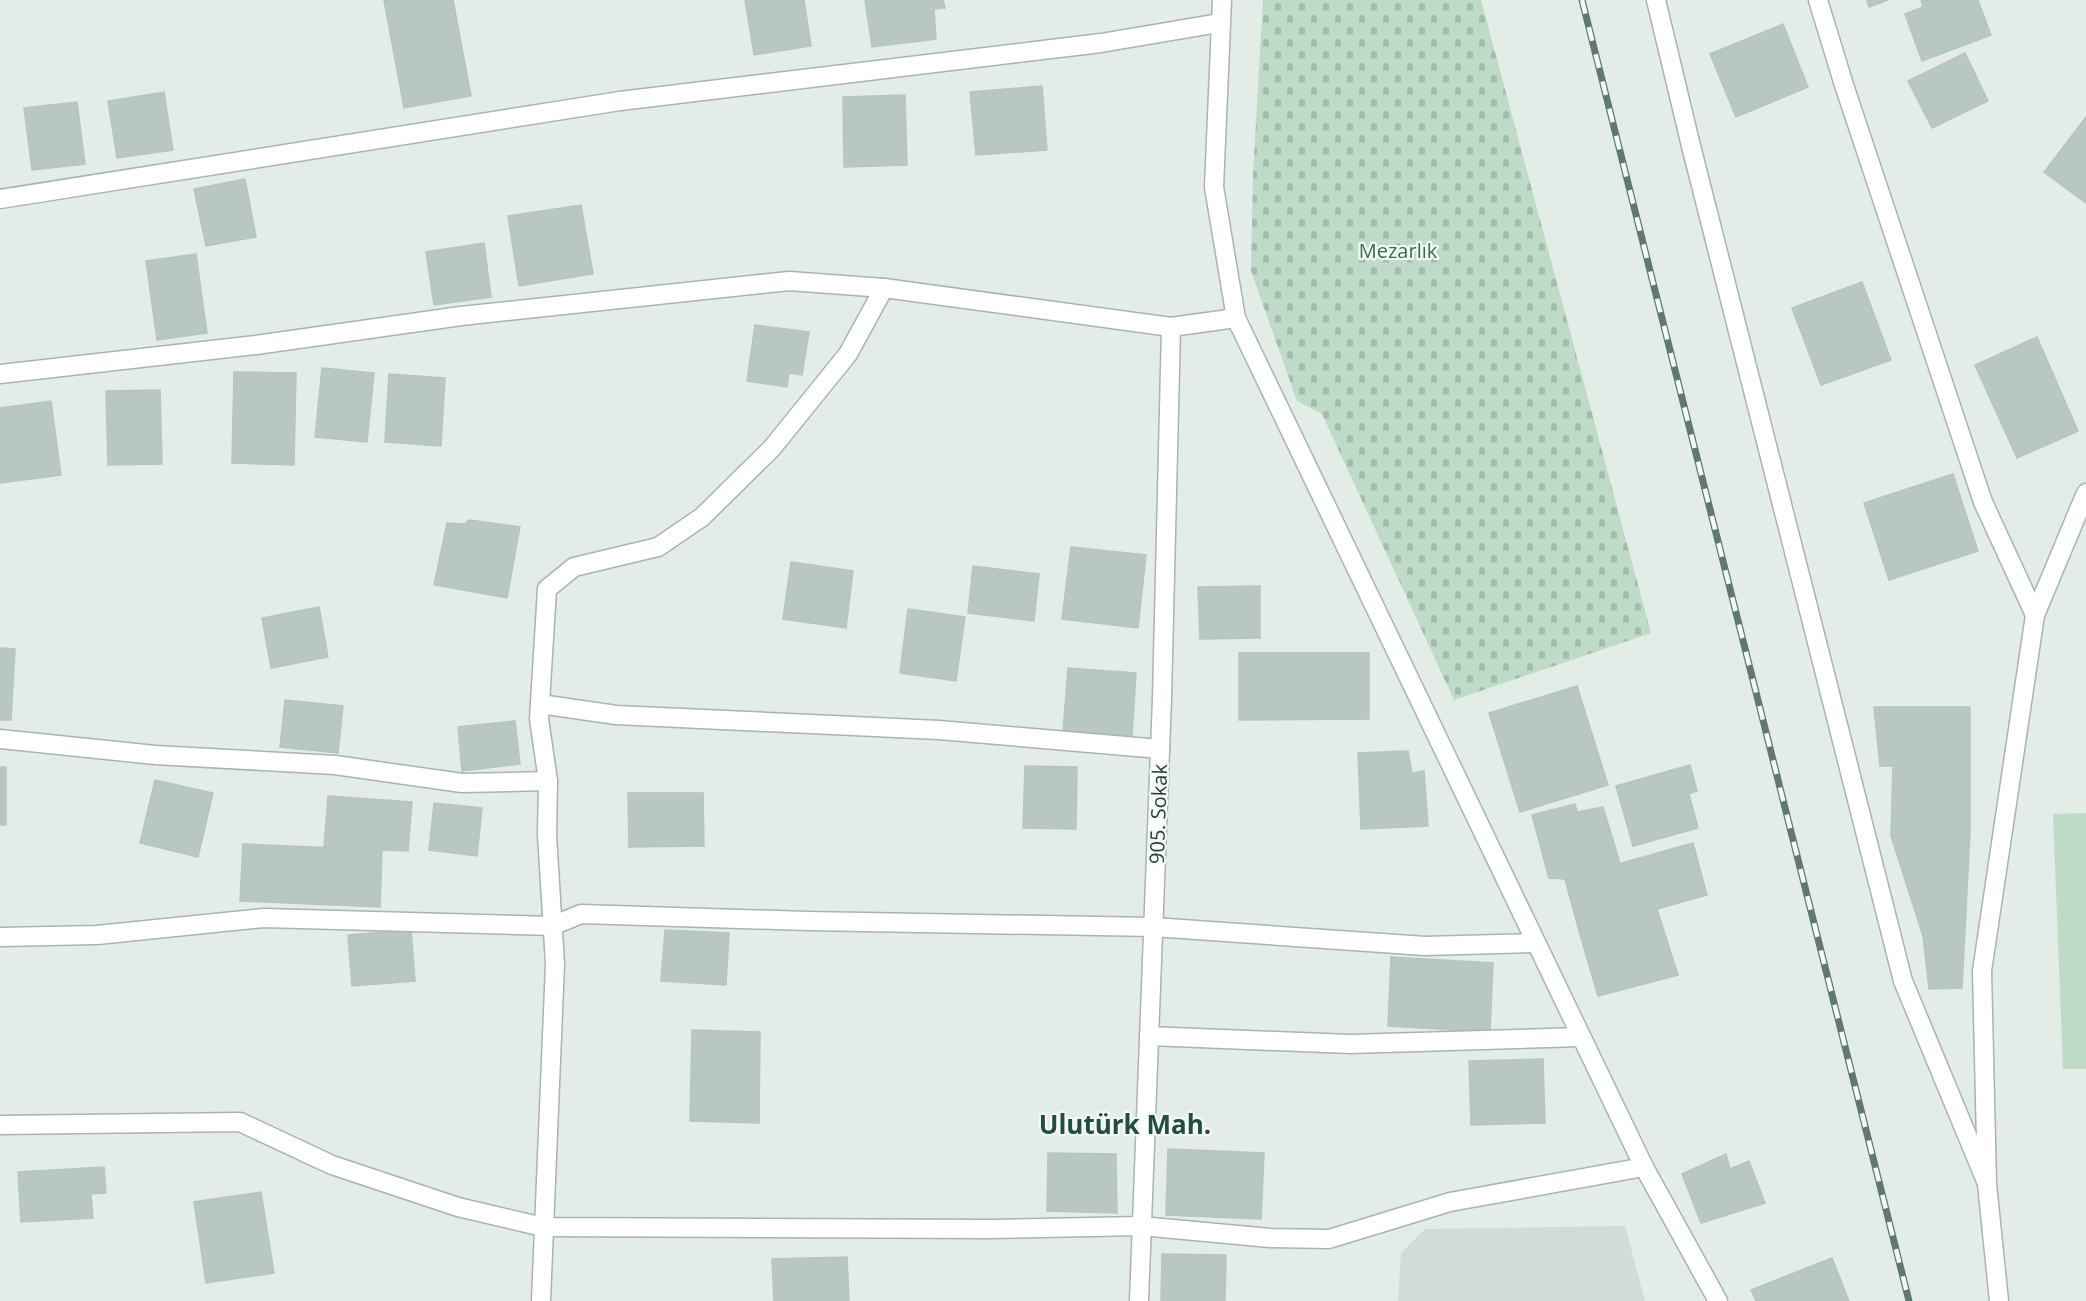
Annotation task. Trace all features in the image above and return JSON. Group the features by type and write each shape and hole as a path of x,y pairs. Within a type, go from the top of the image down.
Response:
{"street":[{"path":"1222,0 1214,187 1236,318 1644,1167 1718,1301"},
{"path":"1656,0 1903,981 1987,1184"},
{"path":"1818,0 1844,85 1983,502 2035,615"},
{"path":"0,200 620,102 1101,43 1220,23"},
{"path":"0,374 256,345 461,316 789,281 884,288 1171,327 1236,318"},
{"path":"541,1301 555,975 547,835 548,781 539,719 548,589 574,567 658,547 702,517 772,448 848,354 884,288"},
{"name":"905. Sokak","path":"1139,1301 1160,749 1171,327"},
{"path":"1999,1301 1987,1184 1982,971 2035,615 2086,493"},
{"path":"540,704 616,716 939,730 1160,749"},
{"path":"0,739 155,755 335,765 462,783 548,781"},
{"path":"0,937 98,935 264,918 552,927 581,914 1153,927 1425,946 1536,943"},
{"path":"1149,1036 1350,1044 1581,1037"},
{"path":"0,1125 240,1122 332,1166 458,1207 543,1227 991,1229 1141,1226 1270,1238 1329,1239 1450,1202 1644,1167"}],"shaded area":[{"path":"1625,1226 1645,1301 1398,1301 1401,1253 1425,1229"}],"green space":[{"name":"Mezarlık","path":"1263,0 1481,0 1651,633 1454,700 1322,414 1297,401 1251,271 1253,174"},
{"path":"2086,813 2086,1069 2063,1069 2053,814"}],"building":[{"path":"384,0 453,0 471,96 404,108"},
{"path":"745,0 804,0 811,46 754,55"},
{"path":"865,0 943,0 945,8 934,9 936,39 872,47"},
{"path":"1867,0 1888,0 1869,7"},
{"path":"1921,0 1978,0 1991,35 1922,61 1905,14 1923,7"},
{"path":"1783,24 1808,87 1736,117 1710,54"},
{"path":"1965,53 1988,101 1932,128 1908,81"},
{"path":"1042,86 1047,150 976,155 970,92"},
{"path":"164,92 173,150 117,158 108,101"},
{"path":"905,95 907,165 844,167 843,97"},
{"path":"77,102 85,164 32,170 24,108"},
{"path":"2086,117 2086,203 2044,172"},
{"path":"245,179 256,237 206,246 194,189"},
{"path":"581,205 593,274 519,286 508,216"},
{"path":"484,243 491,297 434,305 426,252"},
{"path":"196,254 207,333 157,340 146,261"},
{"path":"1862,282 1891,360 1821,385 1792,308"},
{"path":"755,325 809,332 802,375 789,373 787,387 747,381"},
{"path":"2037,337 2078,431 2017,458 1975,365"},
{"path":"322,368 374,373 367,442 315,437"},
{"path":"234,372 296,373 294,465 232,463"},
{"path":"389,374 445,378 441,446 385,442"},
{"path":"160,390 162,464 108,465 106,391"},
{"path":"51,401 61,475 0,483 0,408"},
{"path":"1953,474 1978,551 1889,580 1864,503"},
{"path":"469,520 520,527 507,598 434,585 447,523 464,524"},
{"path":"1071,547 1146,555 1138,628 1062,619"},
{"path":"791,562 853,571 846,628 783,619"},
{"path":"973,566 1039,574 1034,621 968,613"},
{"path":"1260,586 1260,638 1200,639 1198,587"},
{"path":"319,607 328,657 271,668 262,618"},
{"path":"908,609 965,617 956,681 900,673"},
{"path":"0,648 15,649 11,720 0,720"},
{"path":"1239,653 1369,653 1369,719 1239,720"},
{"path":"1068,668 1136,673 1132,736 1063,732"},
{"path":"1577,686 1608,785 1520,812 1489,713"},
{"path":"285,700 343,706 338,753 280,747"},
{"path":"1874,707 1970,707 1970,832 1891,836 1893,766 1880,766"},
{"path":"515,721 520,764 462,771 458,727"},
{"path":"1408,751 1412,773 1424,771 1428,826 1361,829 1358,753"},
{"path":"1690,765 1697,791 1689,794 1698,828 1633,846 1616,786"},
{"path":"1025,766 1077,767 1076,829 1023,828"},
{"path":"0,767 6,767 6,825 0,825"},
{"path":"155,780 213,793 198,857 140,843"},
{"path":"628,793 703,793 704,846 629,847"},
{"path":"328,796 412,802 408,851 324,848"},
{"path":"434,803 482,808 477,856 429,850"},
{"path":"1575,804 1577,812 1603,807 1620,863 1565,879 1549,878 1532,815"},
{"path":"1970,832 1962,988 1929,989 1923,936 1891,836"},
{"path":"1693,843 1707,895 1579,931 1565,879"},
{"path":"243,844 382,850 380,907 240,901"},
{"path":"1657,909 1678,975 1598,996 1579,931"},
{"path":"411,930 415,981 352,986 348,935"},
{"path":"665,930 729,933 726,985 661,981"},
{"path":"1391,957 1493,963 1490,1032 1388,1026"},
{"path":"692,1030 760,1032 759,1123 690,1121"},
{"path":"1543,1059 1545,1123 1471,1125 1469,1061"},
{"path":"1168,1149 1264,1153 1261,1219 1166,1215"},
{"path":"1048,1153 1116,1154 1117,1213 1047,1211"},
{"path":"1726,1154 1730,1169 1749,1161 1765,1203 1701,1223 1682,1174"},
{"path":"104,1167 106,1193 91,1194 93,1218 21,1222 18,1172"},
{"path":"261,1192 274,1273 206,1283 194,1202"},
{"path":"1162,1254 1226,1255 1225,1301 1161,1301"},
{"path":"847,1257 849,1301 774,1301 772,1259"},
{"path":"1832,1258 1849,1301 1756,1301 1751,1290"}],"railway":[{"path":"1582,0 1909,1301"}],"district":[{"name":"Ulutürk Mah.","path":"1125,1124"}]}
